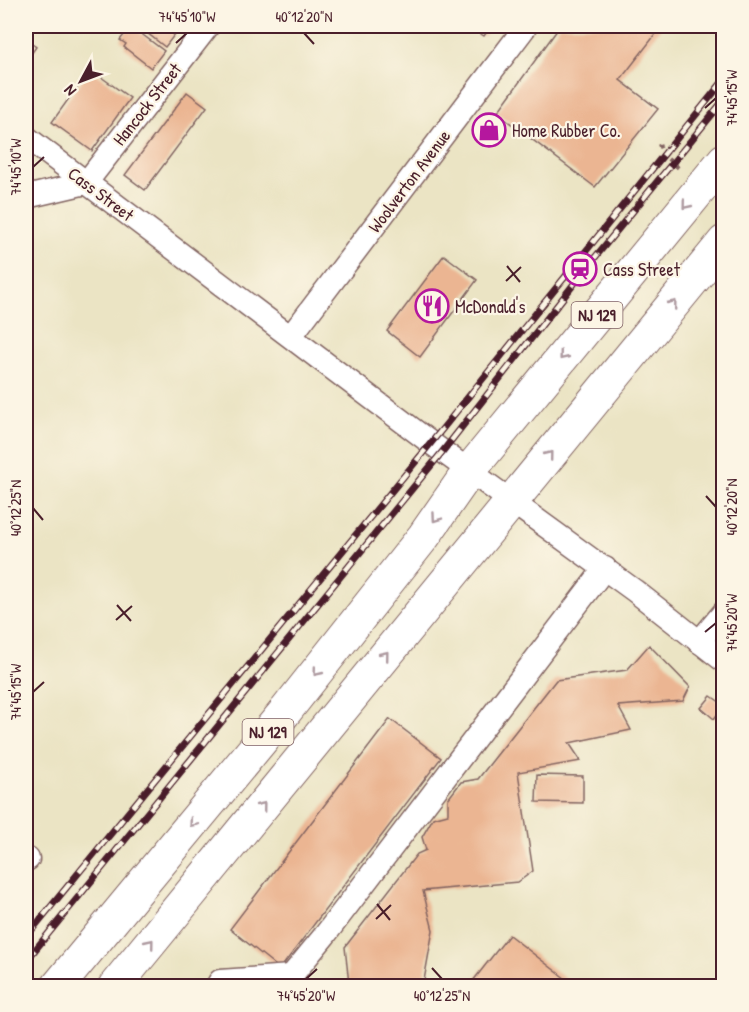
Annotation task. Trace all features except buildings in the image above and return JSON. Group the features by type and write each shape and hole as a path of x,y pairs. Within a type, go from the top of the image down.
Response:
{"highway":[{"name":"NJ 129","path":"58,987 380,593 424,536 470,470 723,160"},
{"name":"NJ 129","path":"116,987 723,242"}],"street":[{"name":"Hancock Street","path":"86,183 207,26"},
{"name":"Woolverton Avenue","path":"291,336 526,26"},
{"name":"Cass Street","path":"26,137 431,443 605,568 723,660"},
{"path":"26,197 86,183"},
{"path":"217,987 220,981 287,981 325,935 605,568"},
{"path":"699,642 723,612"}],"path":[{"path":"659,144 663,155 684,173"}],"railway":[{"path":"26,937 431,443 724,80"},
{"path":"26,961 443,451 588,266 724,100"}],"place":[{"name":"Home Rubber Co.","path":"489,130"},
{"name":"Cass Street","path":"580,269"},
{"name":"McDonald's","path":"432,306"}]}
